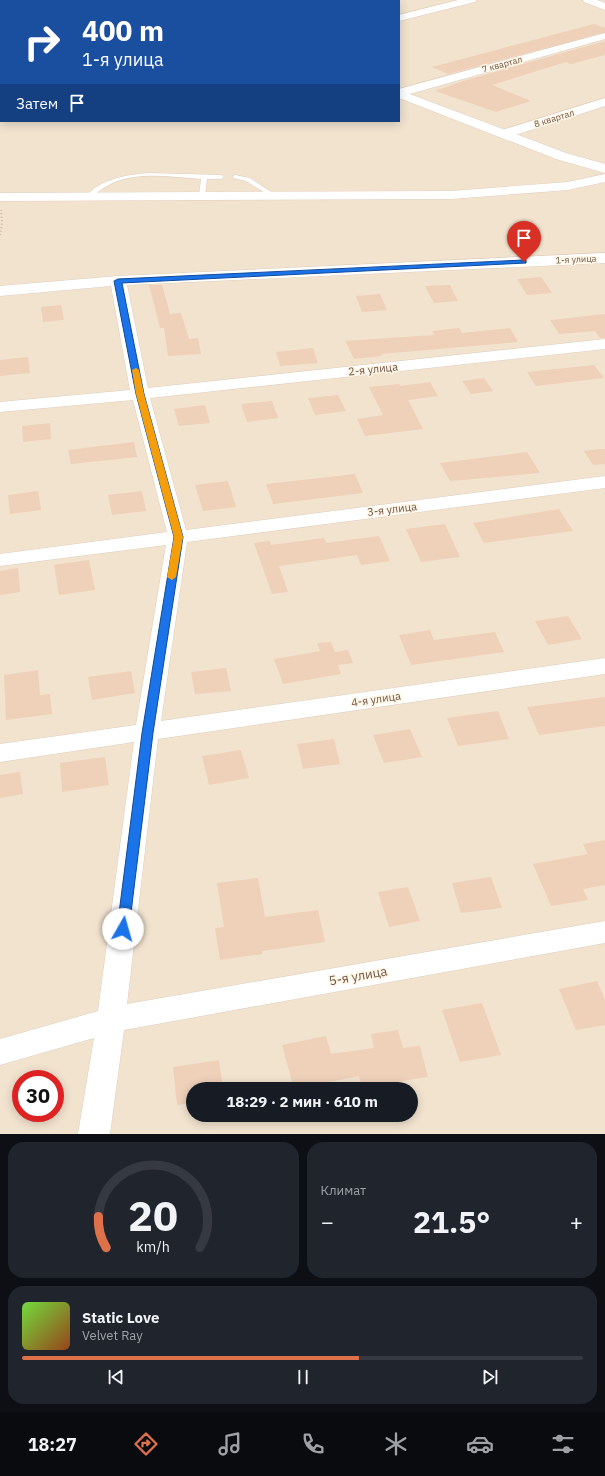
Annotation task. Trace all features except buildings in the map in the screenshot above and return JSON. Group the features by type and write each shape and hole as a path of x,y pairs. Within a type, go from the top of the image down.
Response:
{"main road":[{"path":"400,93 561,156 605,169"},
{"path":"0,197 451,195 568,186 605,178"}],"street":[{"path":"400,18 471,0"},
{"path":"588,0 605,7"},
{"name":"7 квартал","path":"400,93 605,36"},
{"name":"8 квартал","path":"504,134 605,102"},
{"name":"1-я улица","path":"0,291 118,281 604,259"},
{"path":"94,1134 111,1020 147,733 178,537 140,394 118,281"},
{"name":"2-я улица","path":"0,407 140,394 605,344"},
{"name":"3-я улица","path":"0,560 605,482"},
{"name":"4-я улица","path":"0,753 605,666"},
{"name":"5-я улица","path":"0,1052 111,1020 605,932"}],"lane":[{"path":"88,197 104,184 118,179 161,175 204,178 221,177"},
{"path":"235,177 248,179 274,196"},
{"path":"202,196 204,178"}],"path":[{"path":"0,205 2,223 0,235"}],"shaded area":[{"path":"400,0 605,0 605,1134 0,1134 0,122 400,122"}],"slow traffic":[{"path":"136,370 140,394 178,537 172,577"}],"route":[{"path":"123,929 147,733 178,537 140,394 118,281 524,262"}]}
